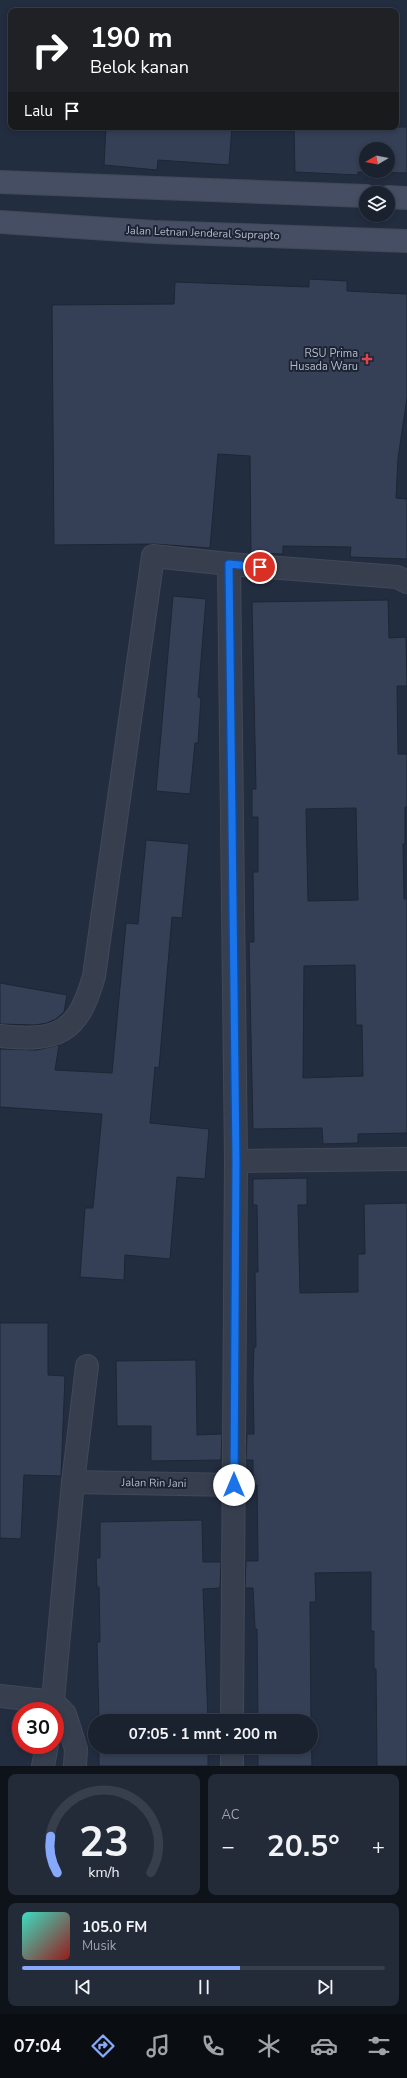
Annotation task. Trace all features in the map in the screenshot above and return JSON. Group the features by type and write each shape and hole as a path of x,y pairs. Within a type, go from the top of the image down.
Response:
{"main road":[{"path":"0,182 359,196"},
{"path":"395,197 407,198"},
{"name":"Jalan Letnan Jenderal Suprapto","path":"0,222 154,232 407,241"}],"street":[{"path":"0,1036 38,1039 57,1034 65,1029 79,1015 90,992 94,976 153,556 229,564 396,577 407,582"},
{"path":"229,564 236,1161 232,1714"},
{"path":"236,1161 407,1158"},
{"path":"52,1702 73,1482 87,1366"},
{"name":"Jalan Rin Jani","path":"73,1482 234,1485"},
{"path":"0,1696 31,1702"},
{"path":"64,1713 76,1749 76,1766"},
{"path":"43,1766 45,1754"},
{"path":"232,1754 232,1766"}],"building":[{"path":"399,127 407,127 407,173 395,173 395,142 359,142 358,175 295,172 294,130 399,130"},
{"path":"106,130 232,130 229,165 158,160 157,170 104,165"},
{"path":"309,279 347,281 347,291 407,294 407,398 398,458 396,498 407,499 407,559 350,557 351,547 283,546 283,554 251,553 250,456 218,454 210,548 154,544 54,545 52,305 174,304 175,282 309,287"},
{"path":"173,596 206,599 198,697 201,698 198,743 195,743 190,794 156,791"},
{"path":"388,600 389,638 406,637 407,686 397,686 398,754 407,754 407,807 405,807 405,844 403,844 404,899 407,899 407,1133 358,1134 358,1143 323,1144 322,1128 253,1129 249,942 254,942 253,872 258,872 258,817 252,817 252,789 256,789 252,602","holes":["356,808 358,900 308,901 306,809","355,965 356,1025 362,1025 363,1076 303,1078 304,966"]},
{"path":"146,840 189,844 182,918 172,917 159,1068 155,1067 150,1123 209,1129 205,1179 177,1177 170,1259 125,1255 124,1280 80,1277 85,1208 93,1208 102,1114 0,1107 0,1049 37,1050 59,1045 55,1070 112,1073 126,923 138,924"},
{"path":"0,983 67,995 64,1012 56,1019 47,1023 35,1025 0,1024"},
{"path":"307,1178 307,1205 298,1205 300,1293 358,1292 358,1254 365,1254 364,1204 407,1203 407,1766 377,1766 376,1669 374,1669 374,1631 371,1631 371,1572 315,1573 316,1602 310,1602 311,1714 258,1714 257,1629 255,1629 253,1588 245,1588 246,1561 258,1561 257,1485 253,1485 253,1460 246,1460 247,1434 254,1434 253,1378 254,1347 256,1347 255,1272 258,1272 257,1205 253,1205 253,1179"},
{"path":"0,1323 48,1323 48,1375 65,1376 61,1476 24,1475 21,1539 0,1538"},
{"path":"196,1360 197,1435 222,1434 221,1460 151,1461 151,1426 117,1426 116,1361"},
{"path":"202,1520 203,1562 221,1562 220,1588 203,1589 208,1714 99,1714 97,1642 100,1642 99,1587 97,1587 96,1558 100,1558 100,1522"},
{"path":"99,1754 208,1754 208,1766 99,1766"},
{"path":"258,1754 312,1754 312,1766 258,1766"}],"place":[{"name":"RSU Prima Husada Waru","path":"367,359"}],"route":[{"path":"234,1485 236,1161 229,667 229,564 260,567"}]}
